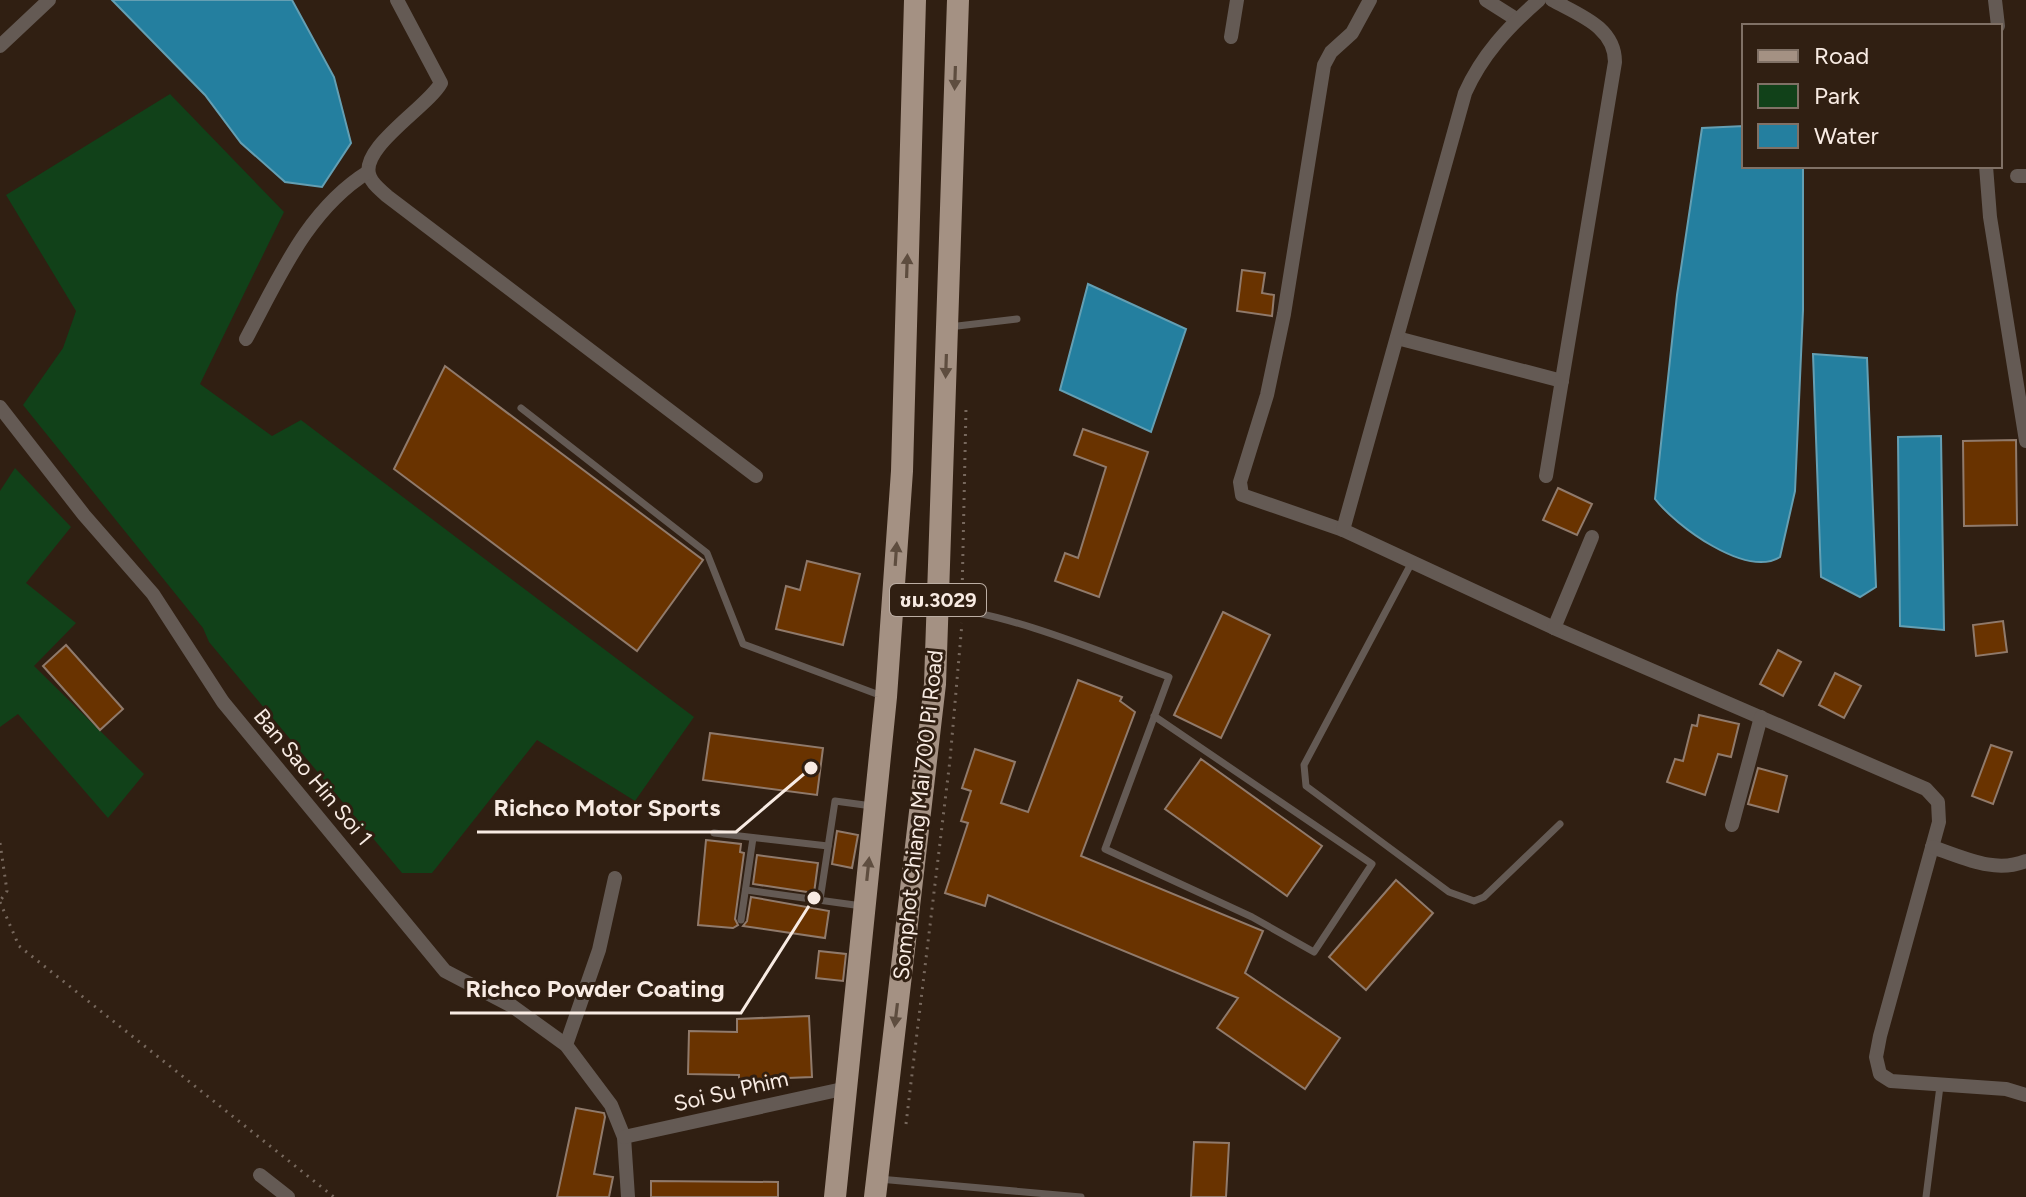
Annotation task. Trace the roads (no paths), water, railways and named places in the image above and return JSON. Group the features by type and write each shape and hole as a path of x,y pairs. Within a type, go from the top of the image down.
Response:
{"main road":[{"name":"Somphot Chiang Mai 700 Pi Road","path":"835,1197 886,697 902,471 915,0"},
{"name":"Somphot Chiang Mai 700 Pi Road","path":"876,1188 935,684 958,0"}],"street":[{"path":"0,46 49,0"},
{"path":"397,0 441,83 378,147 370,160 368,172 387,196 756,476"},
{"path":"1231,37 1237,0"},
{"path":"1370,0 1352,33 1331,52 1324,65 1284,314 1267,395 1240,482 1242,495 1343,530 1554,628 1926,789 1938,802 1939,822 1876,1057 1880,1074 1891,1081 2006,1089 2026,1095"},
{"path":"1486,0 1516,19"},
{"path":"1343,530 1465,93 1478,64 1516,19 1539,0"},
{"path":"1546,476 1615,49 1611,40 1593,23 1552,0"},
{"path":"1995,0 1998,24"},
{"path":"1986,168 1990,217 2026,441"},
{"path":"246,339 322,208 343,188 368,172"},
{"path":"1397,338 1562,381"},
{"name":"Ban Sao Hin Soi 1","path":"0,407 84,515 153,594 223,702 445,971 512,1006 566,1045 611,1105 624,1137"},
{"path":"1554,628 1592,537"},
{"path":"1732,825 1761,717"},
{"path":"1932,847 1991,867 2015,866 2026,861"},
{"path":"566,1045 599,950 615,878"},
{"name":"Soi Su Phim","path":"624,1137 847,1088"},
{"path":"624,1137 628,1197"},
{"path":"260,1175 288,1197"}],"lane":[{"path":"947,327 1017,319"},
{"path":"521,408 707,553 743,644 886,697"},
{"path":"1412,562 1304,765 1306,786 1449,892 1474,901 1484,897 1560,824"},
{"path":"937,607 963,609 1169,677 1154,716 1105,849 1252,917 1314,952 1372,864 1154,716"},
{"path":"820,900 835,801 874,806"},
{"path":"714,833 828,846"},
{"path":"741,920 753,838"},
{"path":"746,890 864,906"},
{"path":"1926,1197 1940,1086"},
{"path":"876,1188 1081,1197"}],"water":[{"path":"112,0 292,0 334,77 351,143 322,187 285,182 241,143 205,95"},
{"path":"1742,126 1742,168 1803,168 1803,310 1795,491 1780,557 1766,562 1749,561 1713,546 1695,535 1655,499 1677,295 1702,128"},
{"path":"1088,284 1186,329 1151,432 1060,390"},
{"path":"1813,354 1867,358 1876,587 1860,597 1821,577"},
{"path":"1941,436 1944,630 1900,626 1898,437"}],"place":[{"name":"Richco Motor Sports","path":"811,768"},
{"name":"Richco Powder Coating","path":"814,898"}]}
